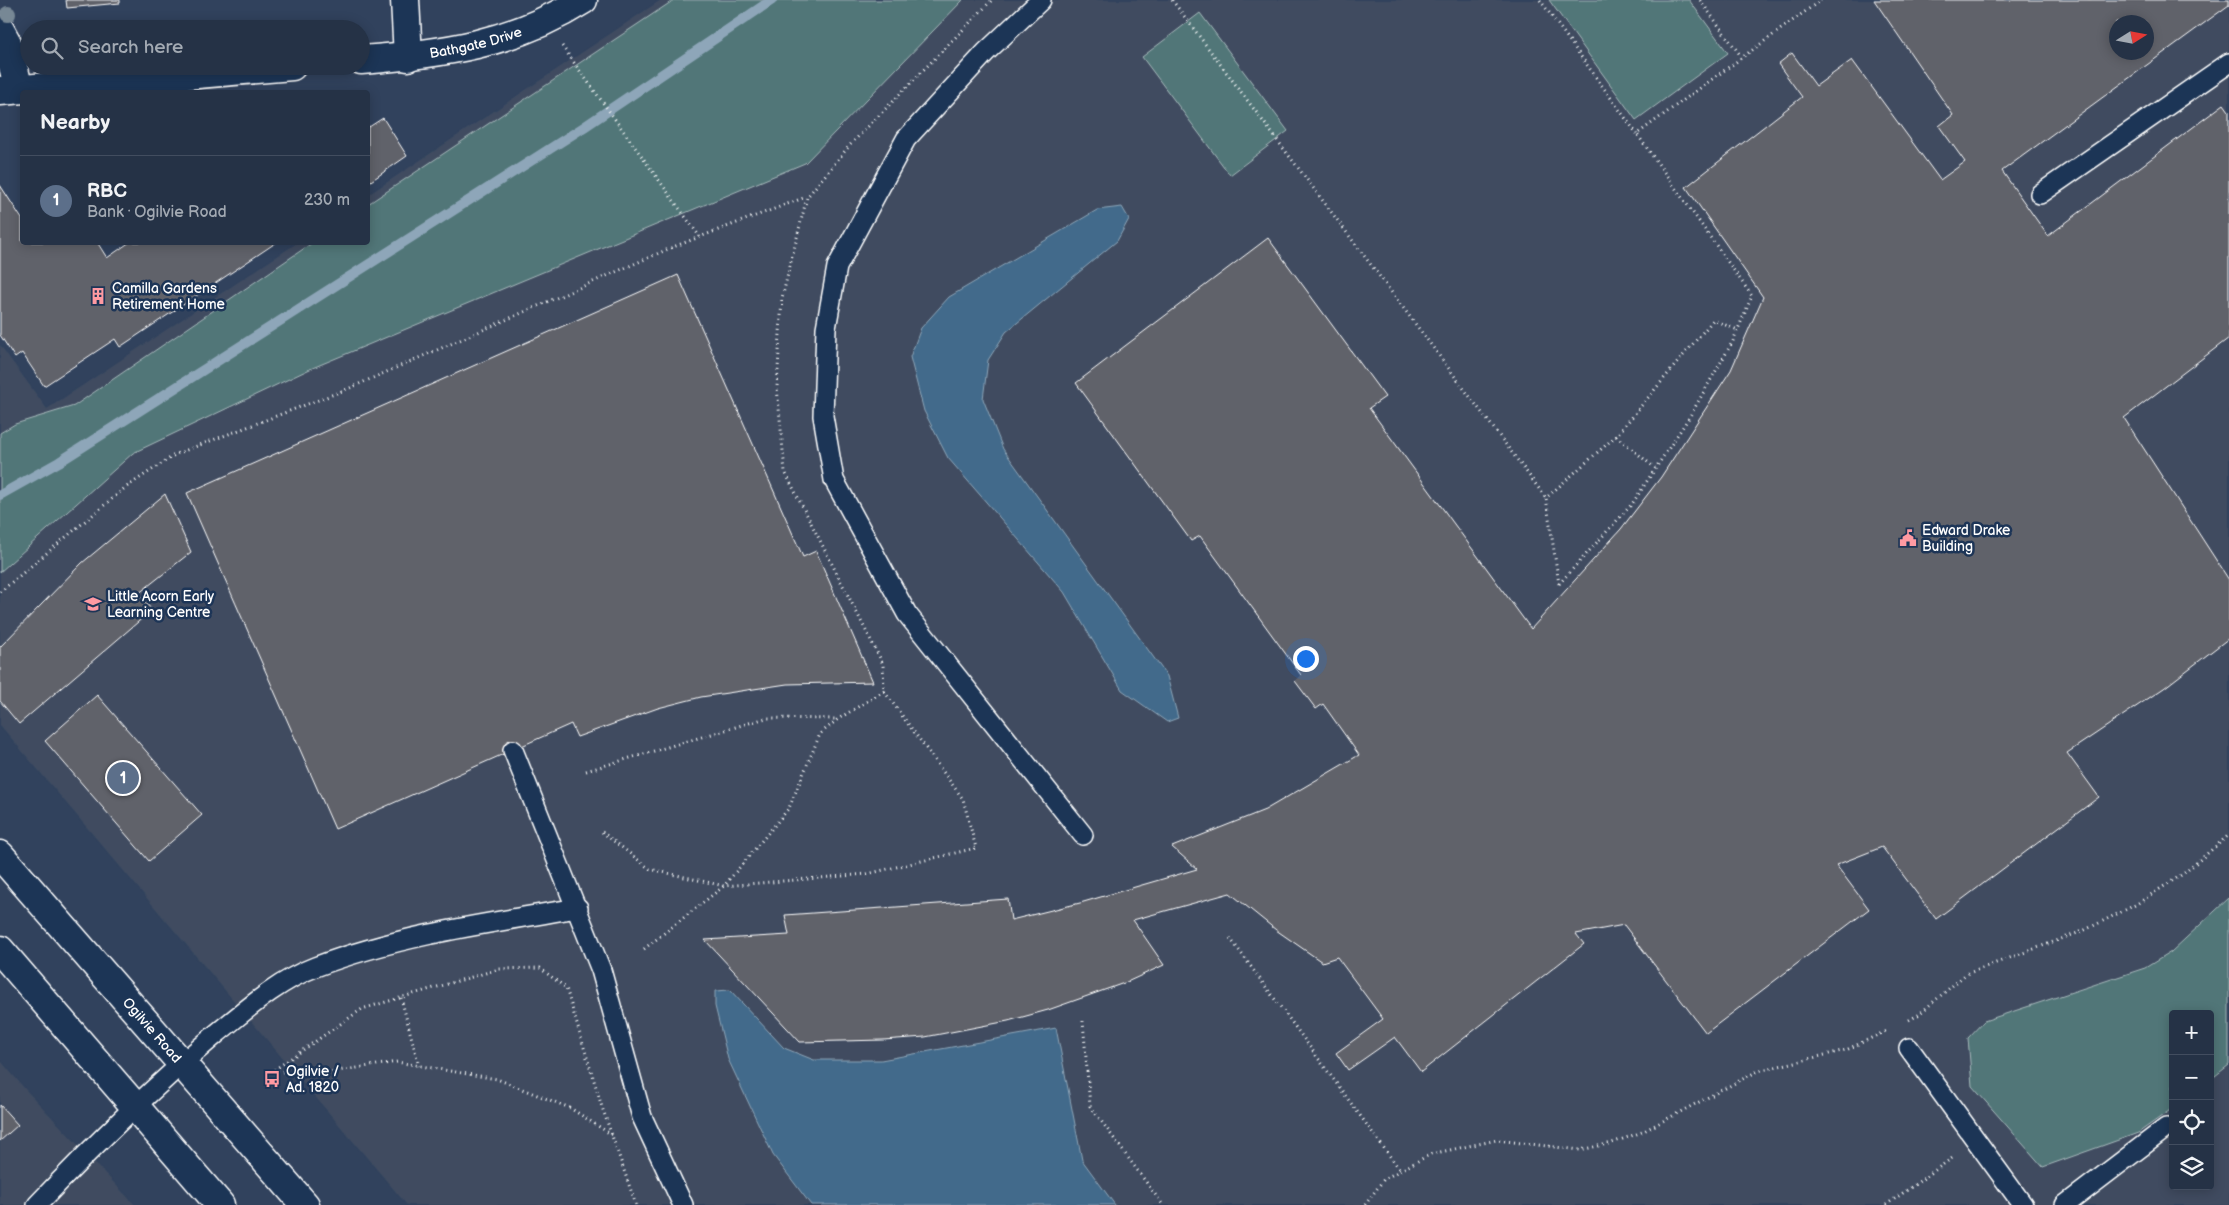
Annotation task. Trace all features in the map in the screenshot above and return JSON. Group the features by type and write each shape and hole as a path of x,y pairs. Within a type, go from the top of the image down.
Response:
{"main road":[{"path":"406,0 408,56"},
{"name":"Bathgate Drive","path":"370,59 408,56 494,41 548,22 583,0"},
{"path":"0,30 7,43 10,90 186,75"},
{"name":"Ogilvie Road","path":"0,855 305,1205"},
{"path":"0,950 220,1205"}],"lane":[{"path":"1041,0 986,52 906,138 836,267 826,328 823,416 834,480 907,614 1083,835"},
{"path":"2040,194 2229,63"},
{"path":"513,750 578,908 601,970 642,1117 683,1205"},
{"path":"37,1205 134,1106 259,998 314,968 435,931 578,908"},
{"path":"1909,1048 2023,1205"},
{"path":"2064,1205 2166,1128"}],"path":[{"path":"1172,0 1546,498 1559,584 1632,504 1690,416 1738,330 1752,296 1540,0"},
{"path":"1700,0 1741,56"},
{"path":"1637,134 1741,56 1821,0"},
{"path":"548,22 564,50 700,237"},
{"path":"0,592 125,488 176,454 350,388 700,237 806,197"},
{"path":"1546,498 1616,436 1713,320 1738,330"},
{"path":"1616,436 1655,468"},
{"path":"602,832 650,869 724,886 867,874 976,848 963,799 884,691 883,664"},
{"path":"644,949 724,886 789,808 820,734 838,719 884,691"},
{"path":"586,771 766,718 838,719"},
{"path":"1904,1022 1918,1015 1966,974 2083,931 2135,905 2184,874 2229,836"},
{"path":"1230,938 1400,1170"},
{"path":"612,1135 570,1108 497,1079 397,1062 304,1076 274,1070 362,1008 499,969 540,968 566,988 636,1205"},
{"path":"401,998 419,1066"},
{"path":"1082,1021 1090,1106 1163,1205"},
{"path":"1365,1205 1384,1179 1431,1154 1497,1140 1580,1150 1612,1143 1642,1132 1758,1071 1846,1050 1889,1030"},
{"path":"1886,1205 1976,1141"}],"shaded area":[{"path":"661,0 2229,0 2229,1205 407,1205 0,725 0,345 47,409 294,245 370,245 370,194"},
{"path":"1122,207 1129,219 1117,241 1006,332 988,360 983,399 1003,449 1167,676 1178,718 1167,722 1122,690 1064,592 948,458 924,411 910,357 921,328 949,297 1097,210"},
{"path":"730,990 784,1048 814,1060 881,1060 1056,1028 1082,1160 1115,1205 811,1205 773,1155 728,1059 715,1006 715,991"},
{"path":"0,1060 26,1090 135,1205 0,1205"}],"green space":[{"path":"674,0 963,0 805,163 310,369 133,453 0,572 0,433 15,424 74,406 309,245 370,245 370,203"},
{"path":"1549,0 1689,0 1728,53 1636,120"},
{"path":"1200,13 1288,131 1230,175 1142,57"},
{"path":"2229,898 2229,1065 2214,1077 2214,1010 2169,1010 2169,1111 2138,1133 2043,1167 1972,1086 1968,1038 1984,1021 2145,968 2171,952"}],"building":[{"path":"66,0 120,0 120,3 67,8"},
{"name":"Edward Drake Building","path":"1874,0 2229,0 2229,5 2154,60 2154,15 2109,15 2109,60 2154,60 2002,171 2048,236 2224,104 2229,111 2229,338 2124,418 2229,580 2229,638 2164,688 2067,753 2099,797 1936,919 1882,847 1836,865 1869,909 1706,1033 1624,925 1576,934 1584,944 1421,1072 1395,1037 1348,1070 1336,1053 1383,1019 1337,957 1322,962 1276,930 1230,893 1133,920 1164,965 1127,982 1048,1010 1008,1021 925,1037 800,1042 705,940 789,935 785,915 1008,899 1011,920 1080,903 1197,869 1172,847 1265,810 1359,755 1323,704 1316,709 1295,681 1301,675 1200,536 1191,541 1076,383 1268,238 1385,397 1369,408 1531,629 1621,529 1661,477 1731,370 1763,297 1686,187 1802,97 1778,64 1792,53 1816,86 1852,60 1940,180 1965,162 1939,126 1953,115"},
{"path":"383,118 407,156 370,182 370,126"},
{"name":"Camilla Gardens Retirement Home","path":"0,185 20,216 20,245 99,245 107,258 126,245 273,245 120,347 115,339 44,386 22,353 15,358 0,335"},
{"path":"678,275 803,557 816,551 873,682 787,684 701,697 658,708 577,737 571,724 335,829 187,493"},
{"name":"Little Acorn Early Learning Centre","path":"165,494 191,552 138,594 152,610 19,724 0,701 0,647 82,563"},
{"path":"97,695 202,815 149,861 45,741"},
{"path":"0,1105 18,1125 0,1141"}],"waterway":[{"path":"0,495 59,462 584,127 772,0"}],"place":[{"name":"Camilla Gardens Retirement Home","path":"98,296"},
{"name":"Edward Drake Building","path":"1908,538"},
{"name":"Little Acorn Early Learning Centre","path":"93,604"},
{"name":"RBC","path":"123,778"},
{"name":"Ogilvie / Ad. 1820","path":"272,1079"}]}
